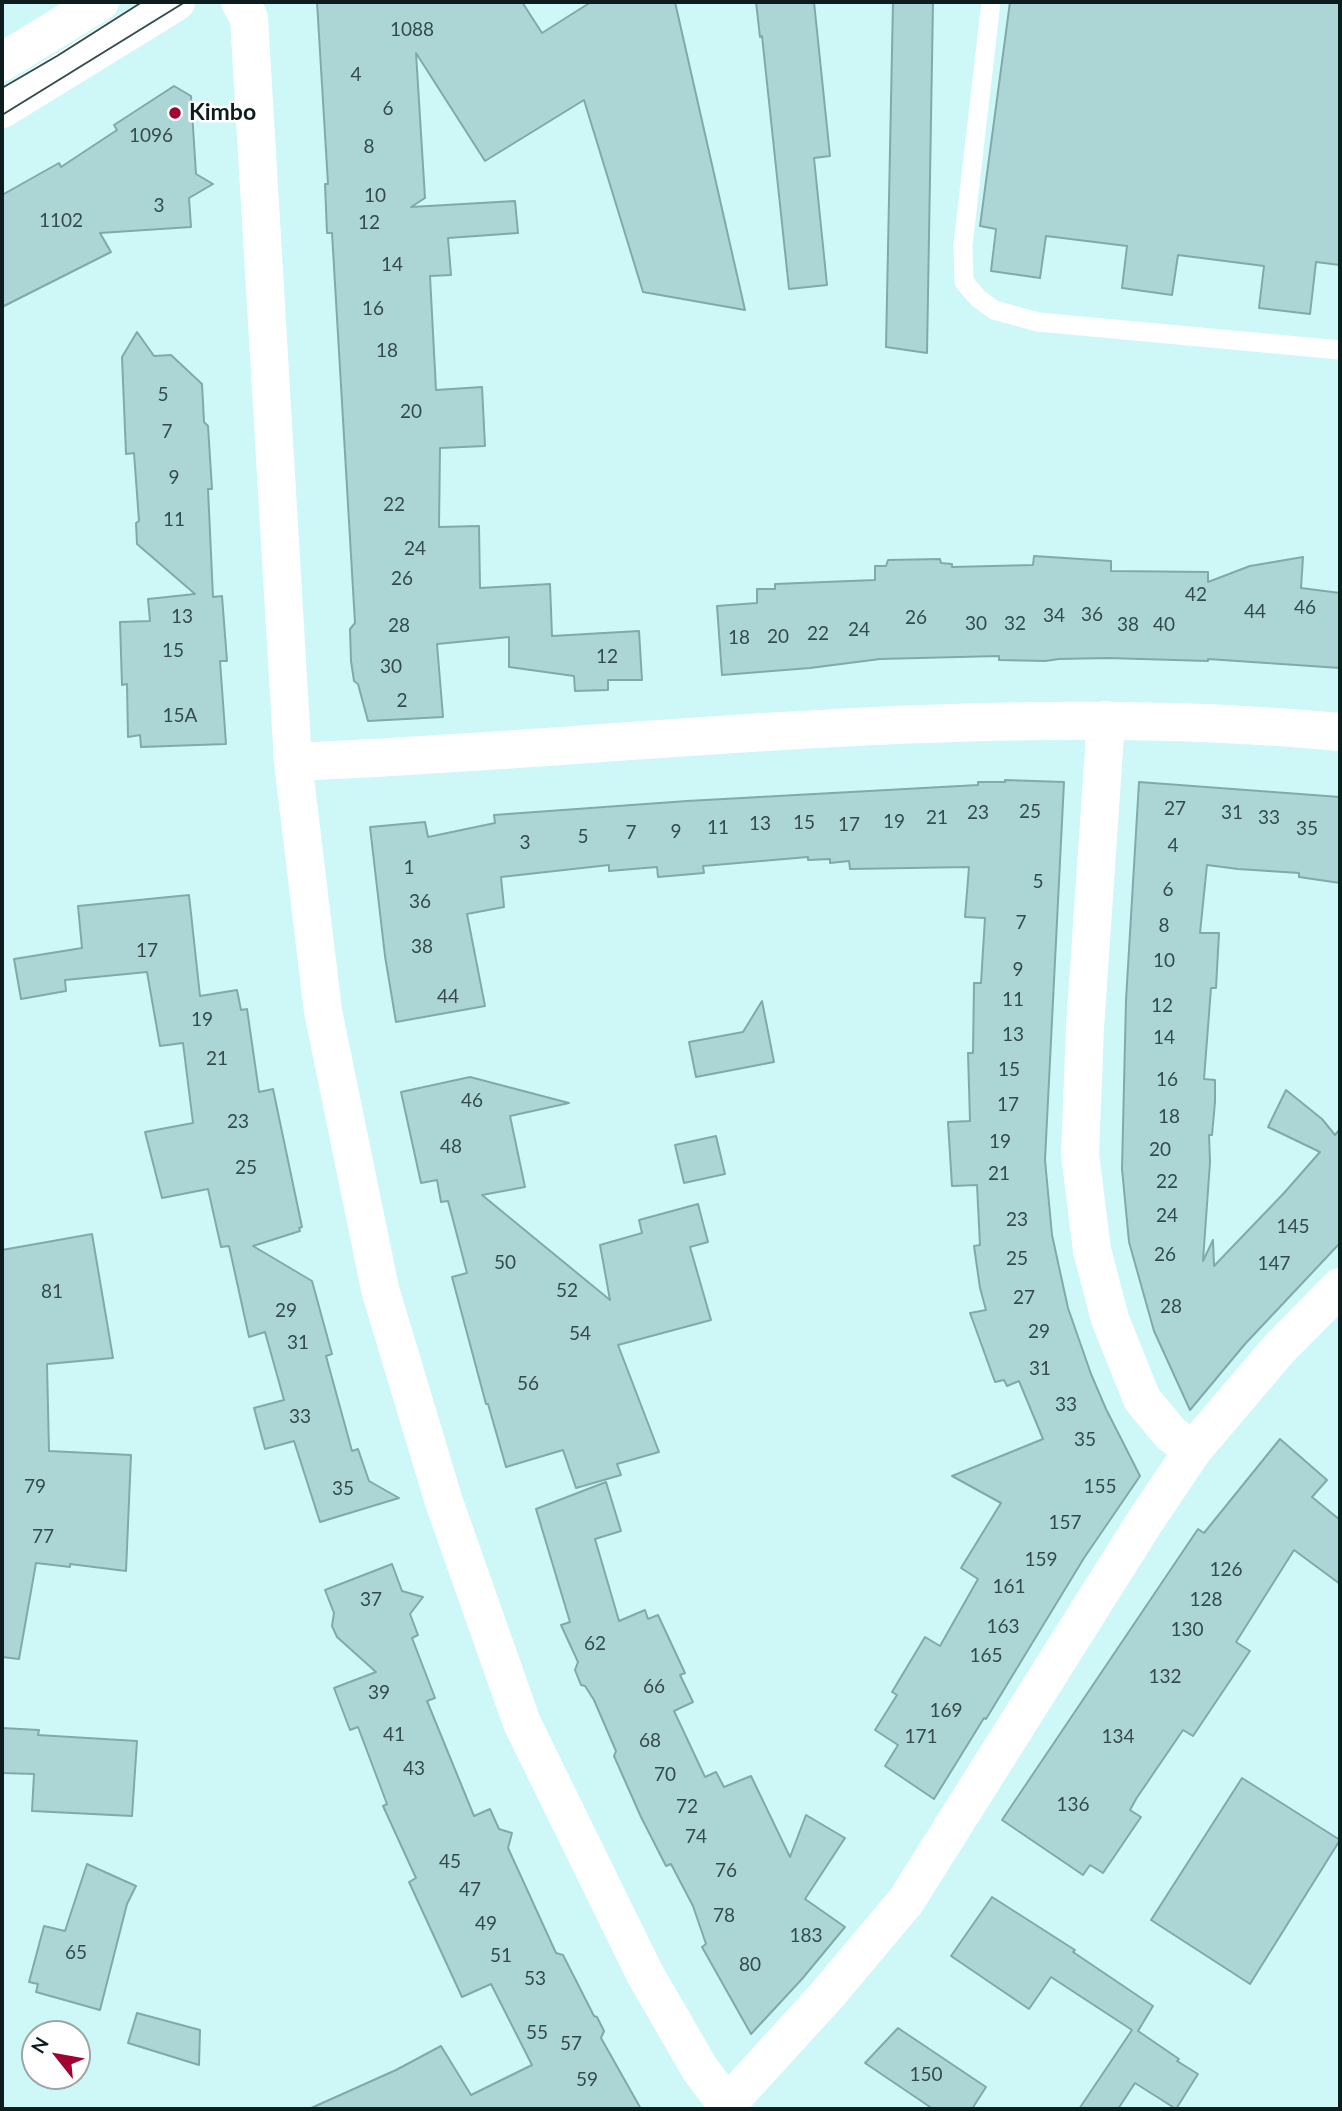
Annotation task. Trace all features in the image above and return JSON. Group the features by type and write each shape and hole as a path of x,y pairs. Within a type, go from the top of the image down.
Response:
{"street":[{"path":"2,62 100,2"},
{"path":"2,109 176,2"},
{"path":"240,2 249,18 293,762 325,1024 380,1289 444,1502 522,1723 645,1974 725,2107 827,1995 906,1901 1193,1450 1278,1351 1340,1287"},
{"path":"293,762 865,725 1105,720 1274,726 1340,732"},
{"path":"1105,720 1085,1028 1080,1154 1092,1250 1110,1319 1142,1399 1171,1434 1193,1450"}],"lane":[{"path":"991,2 963,245 964,282 978,298 994,310 1038,322 1340,350"}],"building":[{"path":"317,2 522,2 542,33 591,2 675,2 745,310 643,292 584,100 485,161 416,53 425,198 411,207 515,201 518,233 448,238 451,275 430,276 436,390 482,387 485,446 440,448 439,527 479,526 480,588 550,584 552,636 639,631 642,680 608,680 608,690 575,691 574,676 509,667 509,637 437,644 443,717 368,721 358,684 354,681 351,661 350,629 355,623 332,233 327,233 325,184 328,184"},
{"path":"756,2 814,2 830,156 814,158 827,285 789,289"},
{"path":"893,2 933,2 927,353 886,347"},
{"path":"1010,2 1340,2 1340,265 1316,262 1310,314 1259,308 1264,266 1178,255 1172,295 1122,288 1127,246 1046,236 1040,278 991,271 996,229 980,226"},
{"path":"174,86 191,96 196,174 213,184 189,198 191,227 100,233 111,252 2,307 2,195 59,163 61,167 117,130 114,125"},
{"path":"137,332 154,356 171,355 202,384 212,489 208,489 213,597 222,596 227,661 220,661 226,744 141,747 140,735 128,737 127,684 122,685 120,622 150,621 148,599 195,594 137,544 136,523 139,521 134,453 126,454 122,357"},
{"path":"1034,556 1111,561 1111,571 1208,572 1208,582 1250,566 1303,557 1301,588 1340,593 1340,668 1208,659 1108,658 1045,661 999,660 999,656 880,659 722,675 717,606 757,603 757,589 775,589 775,584 875,580 875,566 886,566 888,560 940,559 941,563 952,564 952,567 1033,565"},
{"path":"978,782 1064,782 1045,1160 1052,1235 1068,1308 1091,1374 1140,1476 1084,1558 934,1799 885,1766 898,1745 875,1730 897,1695 892,1692 925,1637 940,1646 978,1579 961,1568 1001,1503 952,1476 1043,1439 1019,1381 1007,1386 1004,1380 995,1382 970,1313 986,1310 974,1246 980,1245 977,1185 952,1186 948,1122 970,1121 968,1053 973,1053 974,983 981,983 985,918 965,917 969,867 850,869 849,861 830,863 830,859 808,860 808,857 703,866 704,873 658,877 657,867 609,871 609,865 501,877 504,907 467,914 485,1006 396,1022 385,956 370,827 425,822 428,837 495,823 494,815 978,785"},
{"path":"1139,782 1340,797 1340,883 1299,877 1299,873 1207,865 1200,933 1219,933 1216,988 1211,988 1204,1079 1215,1080 1215,1102 1212,1135 1209,1135 1210,1162 1203,1261 1213,1240 1214,1266 1320,1152 1268,1127 1286,1090 1322,1119 1335,1135 1340,1129 1340,1243 1245,1344 1190,1410 1154,1331 1129,1242 1122,1169 1126,1000"},
{"path":"189,895 200,996 237,990 241,1010 247,1009 259,1092 273,1089 302,1227 299,1228 300,1231 253,1246 312,1281 332,1354 326,1356 352,1451 358,1449 369,1481 399,1498 320,1522 294,1441 265,1449 254,1408 284,1400 265,1332 249,1337 229,1246 221,1247 208,1189 162,1198 145,1132 193,1123 183,1043 160,1046 147,972 65,980 66,991 21,999 14,959 82,948 78,906"},
{"path":"762,1001 774,1062 696,1077 689,1042 743,1032"},
{"path":"470,1077 569,1103 510,1116 525,1187 482,1195 610,1300 600,1245 642,1233 639,1220 698,1204 708,1242 690,1247 711,1320 618,1345 659,1452 617,1464 621,1475 576,1488 563,1450 506,1467 452,1277 467,1273 448,1201 441,1202 437,1180 421,1183 401,1092"},
{"path":"716,1136 725,1174 684,1183 675,1145"},
{"path":"92,1234 113,1358 47,1364 49,1451 131,1455 126,1571 36,1563 19,1659 2,1657 2,1250"},
{"path":"1280,1439 1327,1480 1312,1497 1340,1520 1340,1584 1294,1550 1236,1642 1250,1651 1193,1736 1183,1730 1136,1799 1130,1810 1141,1817 1103,1873 1090,1865 1083,1875 1002,1820 1198,1529 1204,1533"},
{"path":"606,1482 621,1531 595,1539 619,1621 645,1610 648,1619 658,1615 685,1673 680,1675 693,1702 674,1711 705,1777 716,1772 724,1787 751,1776 790,1857 806,1815 845,1838 805,1899 845,1927 751,2034 702,1947 706,1944 693,1906 671,1864 666,1866 641,1817 614,1756 616,1751 594,1700 585,1686 581,1685 575,1670 578,1662 561,1625 570,1622 536,1509"},
{"path":"392,1564 402,1591 423,1597 410,1614 418,1635 412,1638 435,1698 427,1701 474,1816 490,1809 499,1829 512,1833 508,1848 556,1953 563,1955 594,2016 597,2017 604,2031 601,2038 641,2109 309,2109 396,2070 441,2046 471,2095 532,2065 491,1984 462,1997 409,1882 416,1878 383,1806 387,1804 358,1727 350,1730 334,1688 376,1672 337,1637 332,1626 334,1613 325,1590"},
{"path":"2,1728 39,1730 38,1735 137,1741 132,1816 32,1811 34,1774 2,1773"},
{"path":"1242,1778 1340,1840 1250,1984 1151,1920"},
{"path":"87,1864 136,1886 127,1904 100,2010 36,1992 38,1984 29,1982 44,1926 65,1931"},
{"path":"992,1897 1075,1950 1073,1952 1153,2006 1138,2031 1198,2074 1176,2109 1135,2083 1118,2109 1079,2109 1132,2030 1051,1977 1029,2009 951,1956"},
{"path":"137,2013 200,2030 199,2065 128,2043"},
{"path":"898,2028 986,2087 972,2109 933,2109 865,2063"}],"tram line":[{"path":"2,88 142,2"},
{"path":"2,115 185,2"}],"place":[{"name":"Kimbo","path":"175,113"}]}
